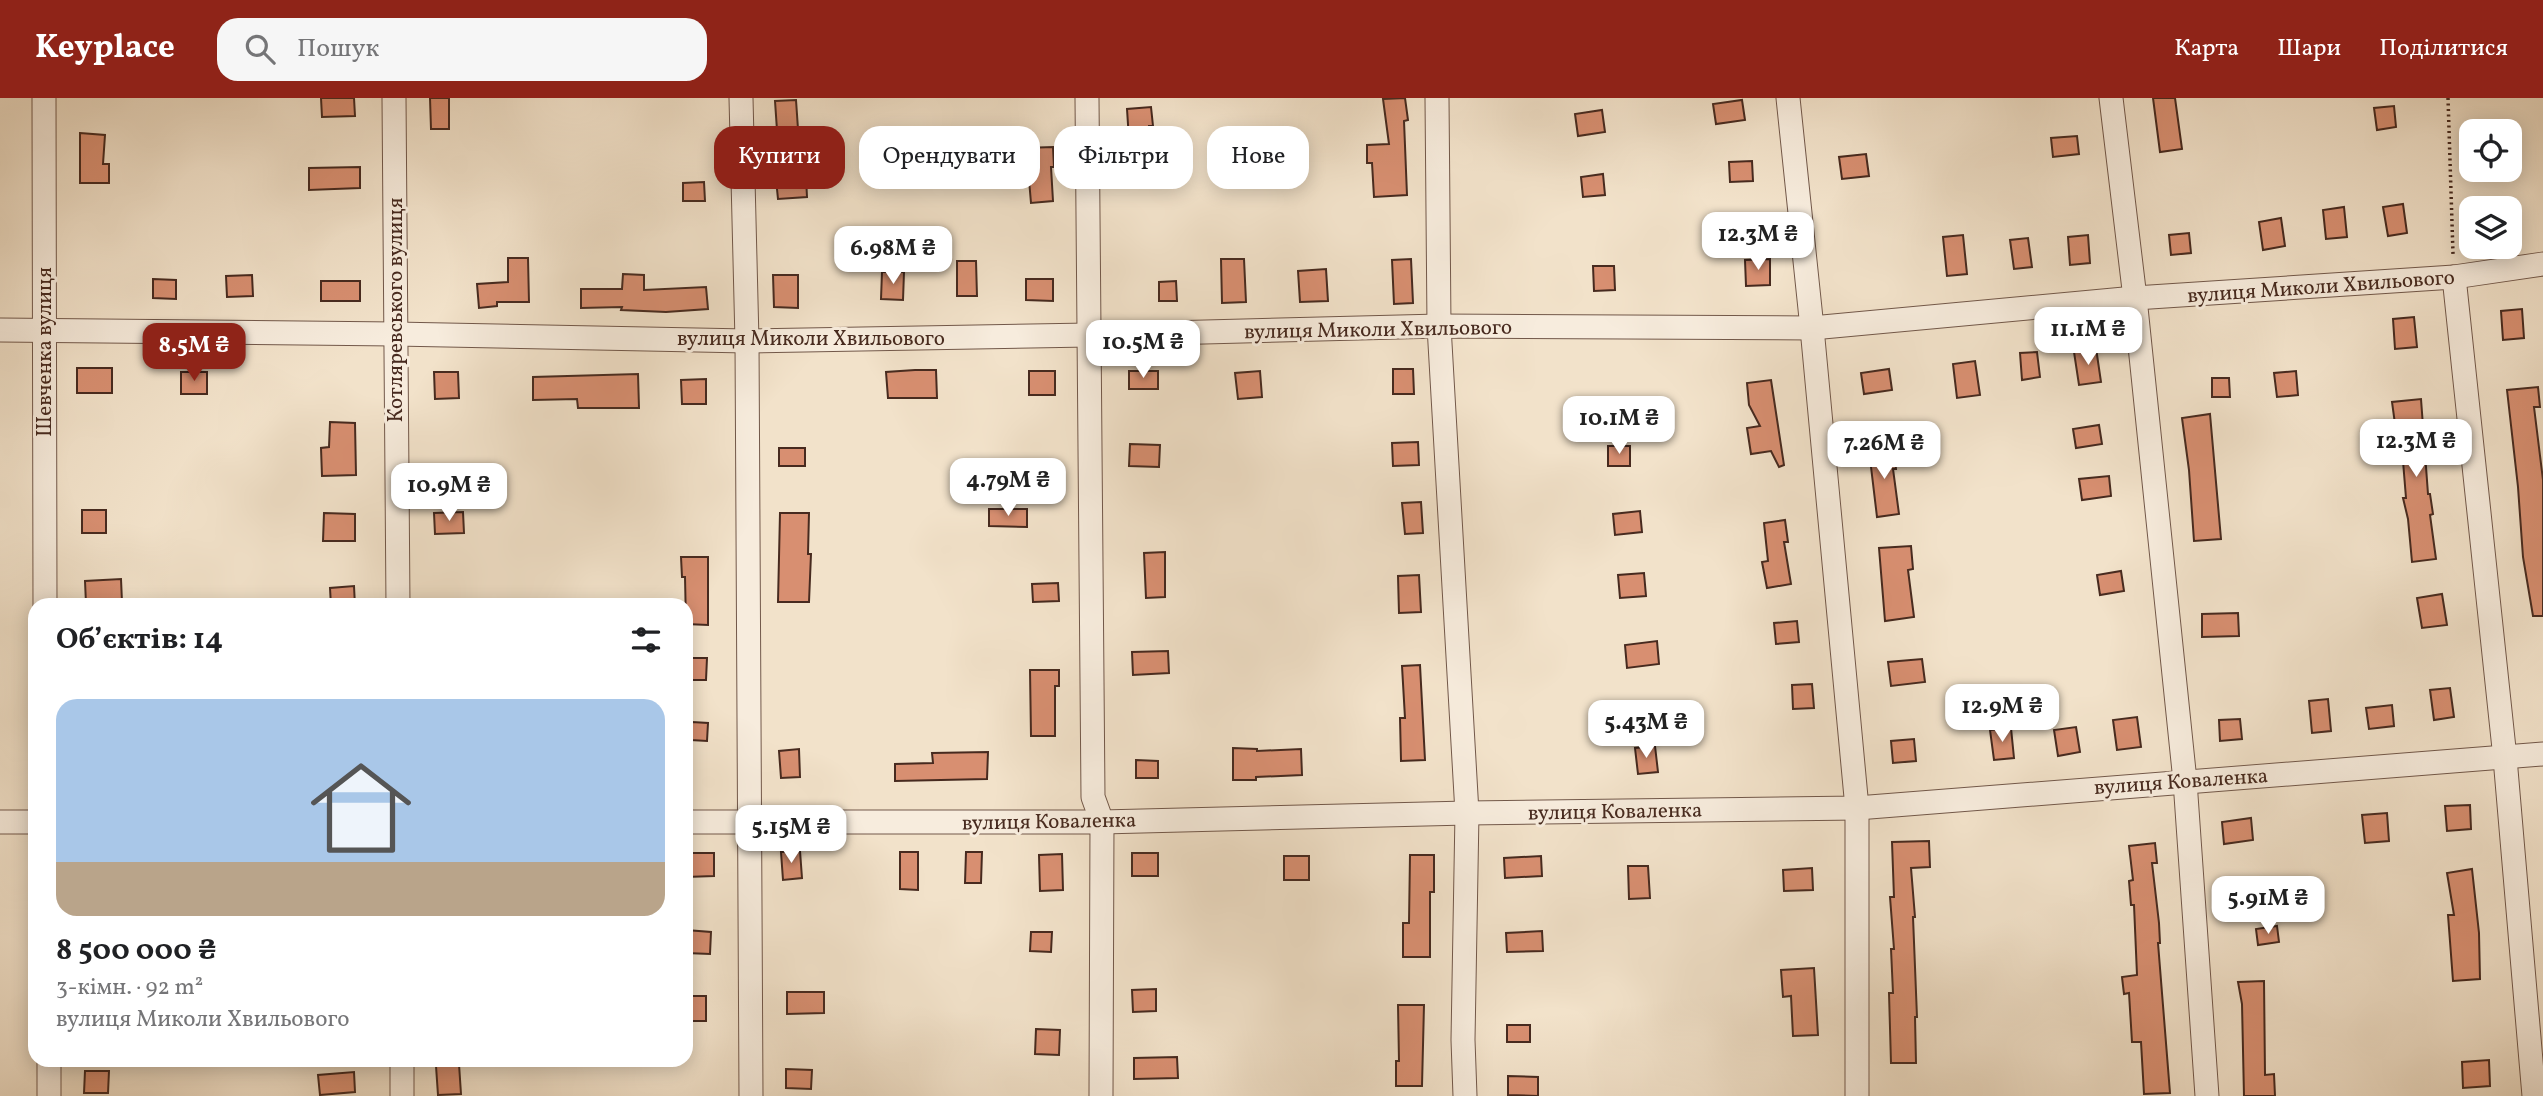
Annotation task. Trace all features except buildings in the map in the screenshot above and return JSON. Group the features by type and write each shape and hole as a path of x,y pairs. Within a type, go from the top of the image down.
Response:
{"street":[{"name":"Шевченка вулиця","path":"44,98 45,598"},
{"name":"Котляревського вулиця","path":"394,98 398,598"},
{"path":"741,98 747,341 751,1096"},
{"path":"1087,98 1093,797 1102,822 1101,1096"},
{"path":"1437,98 1439,326 1467,813 1463,1040 1465,1096"},
{"path":"1788,98 1857,808 1857,1096"},
{"path":"2111,98 2135,299 2185,780 2207,1096"},
{"name":"вулиця Миколи Хвильового","path":"0,330 747,341 1439,326 1812,328 2135,299 2454,277 2543,264"},
{"path":"2454,277 2505,758 2534,1096"},
{"name":"вулиця Коваленка","path":"693,822 1102,822 1467,813 1857,808 2185,780 2543,754"},
{"path":"0,822 28,822"},
{"path":"49,1067 49,1096"},
{"path":"402,1067 402,1096"}],"path":[{"path":"2448,98 2454,277"}]}
